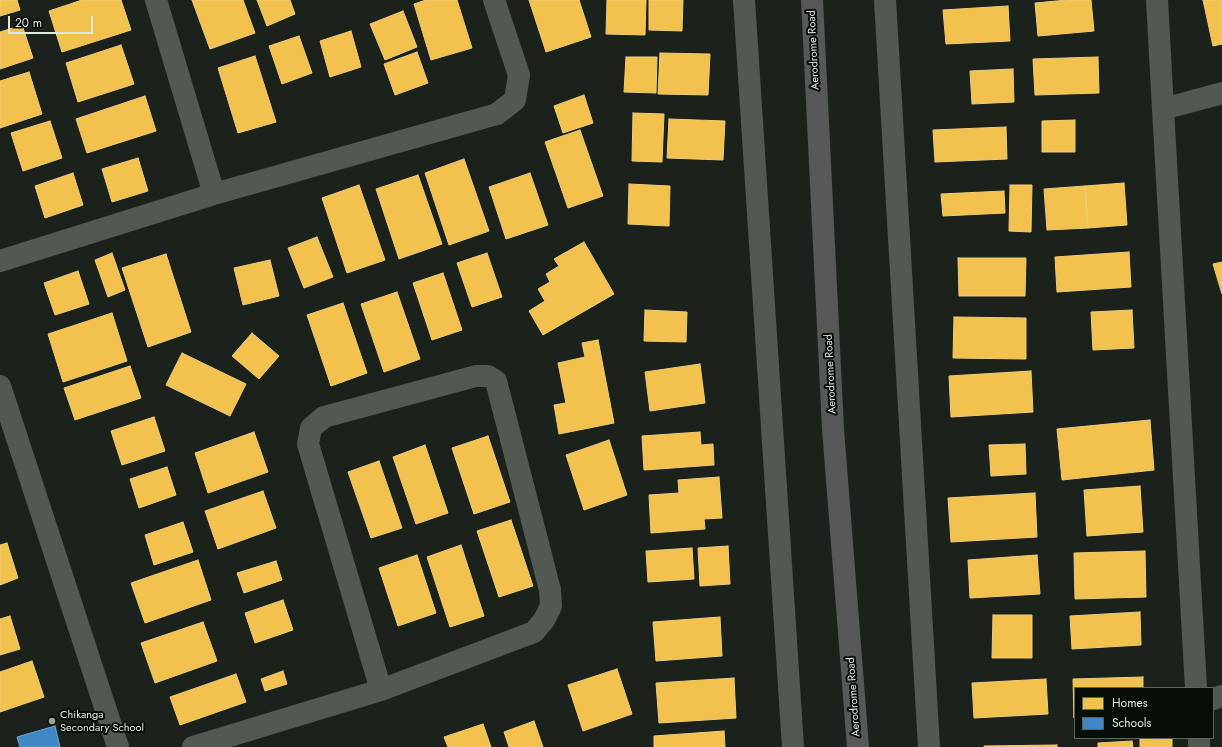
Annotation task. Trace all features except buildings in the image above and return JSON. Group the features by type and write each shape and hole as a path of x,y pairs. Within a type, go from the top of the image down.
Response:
{"street":[{"path":"156,0 214,194"},
{"path":"0,261 214,194 497,114 515,100 519,75 494,0"},
{"path":"744,0 793,747"},
{"name":"Aerodrome Road","path":"812,0 834,429 858,747"},
{"path":"885,0 930,747"},
{"path":"1157,0 1196,687"},
{"path":"1162,108 1222,93"},
{"path":"193,747 381,690 534,632 544,620 551,606 550,590 496,381 488,376 476,376 324,417 311,428 308,444 381,690"},
{"path":"0,386 118,747"}],"place":[{"name":"Chikanga Secondary School","path":"52,721"}]}
